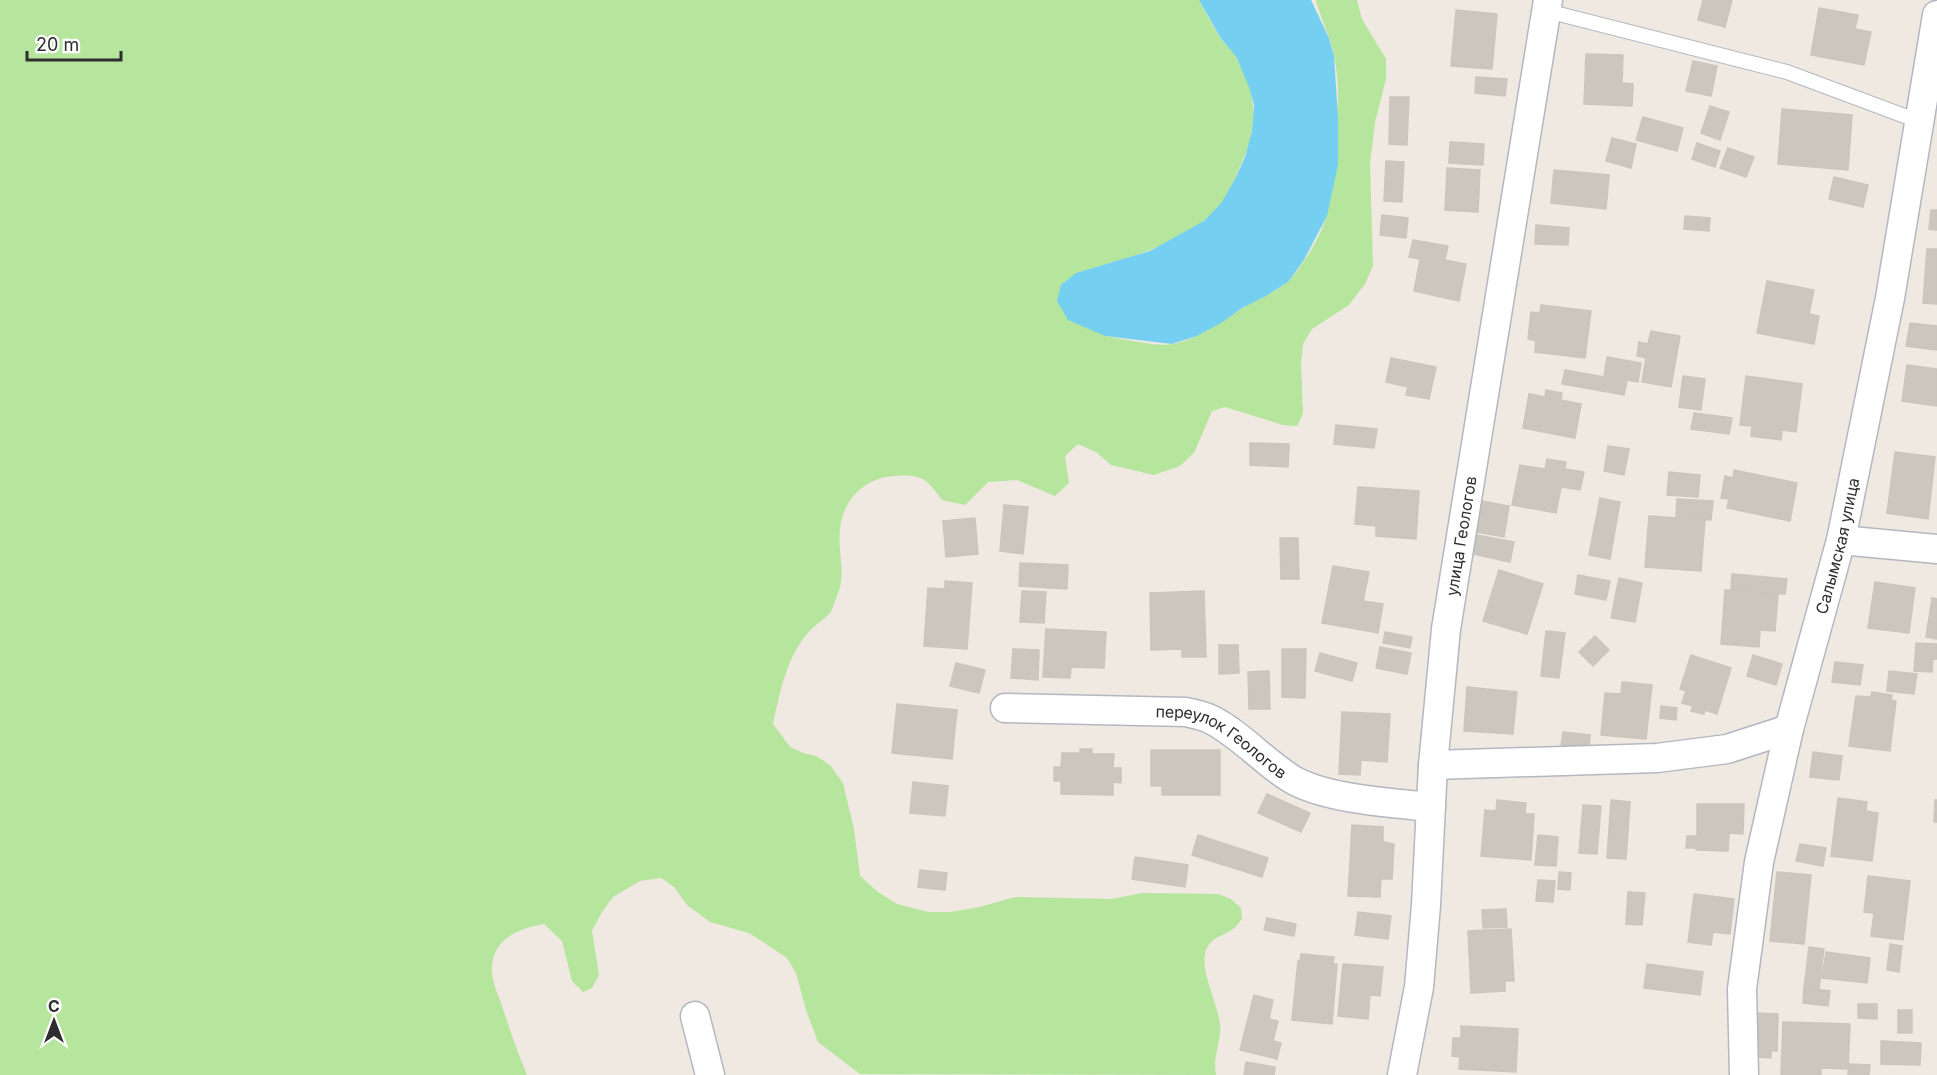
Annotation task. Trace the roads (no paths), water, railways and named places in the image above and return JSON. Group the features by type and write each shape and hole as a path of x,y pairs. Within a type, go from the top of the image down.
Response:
{"street":[{"name":"улица Геологов","path":"1402,1075 1419,987 1426,905 1433,765 1446,628 1547,5"},
{"name":"Салымская улица","path":"1744,1075 1742,989 1759,862 1789,729 1841,540 1892,287 1937,15"},
{"path":"1841,540 1937,549"},
{"name":"переулок Геологов","path":"1005,708 1186,712 1211,719 1292,779 1310,787 1372,801 1431,807"},
{"path":"1433,765 1657,758 1727,749 1789,729"},
{"path":"695,1016 710,1075"}],"lane":[{"path":"1547,5 1786,72 1918,121"}],"water":[{"path":"1199,0 1311,0 1329,38 1334,56 1338,165 1327,216 1304,260 1288,282 1197,336 1172,344 1105,336 1068,320 1057,301 1061,285 1076,273 1150,251 1204,221 1222,202 1245,157 1252,131 1254,105 1249,87 1237,58 1220,37"}]}
